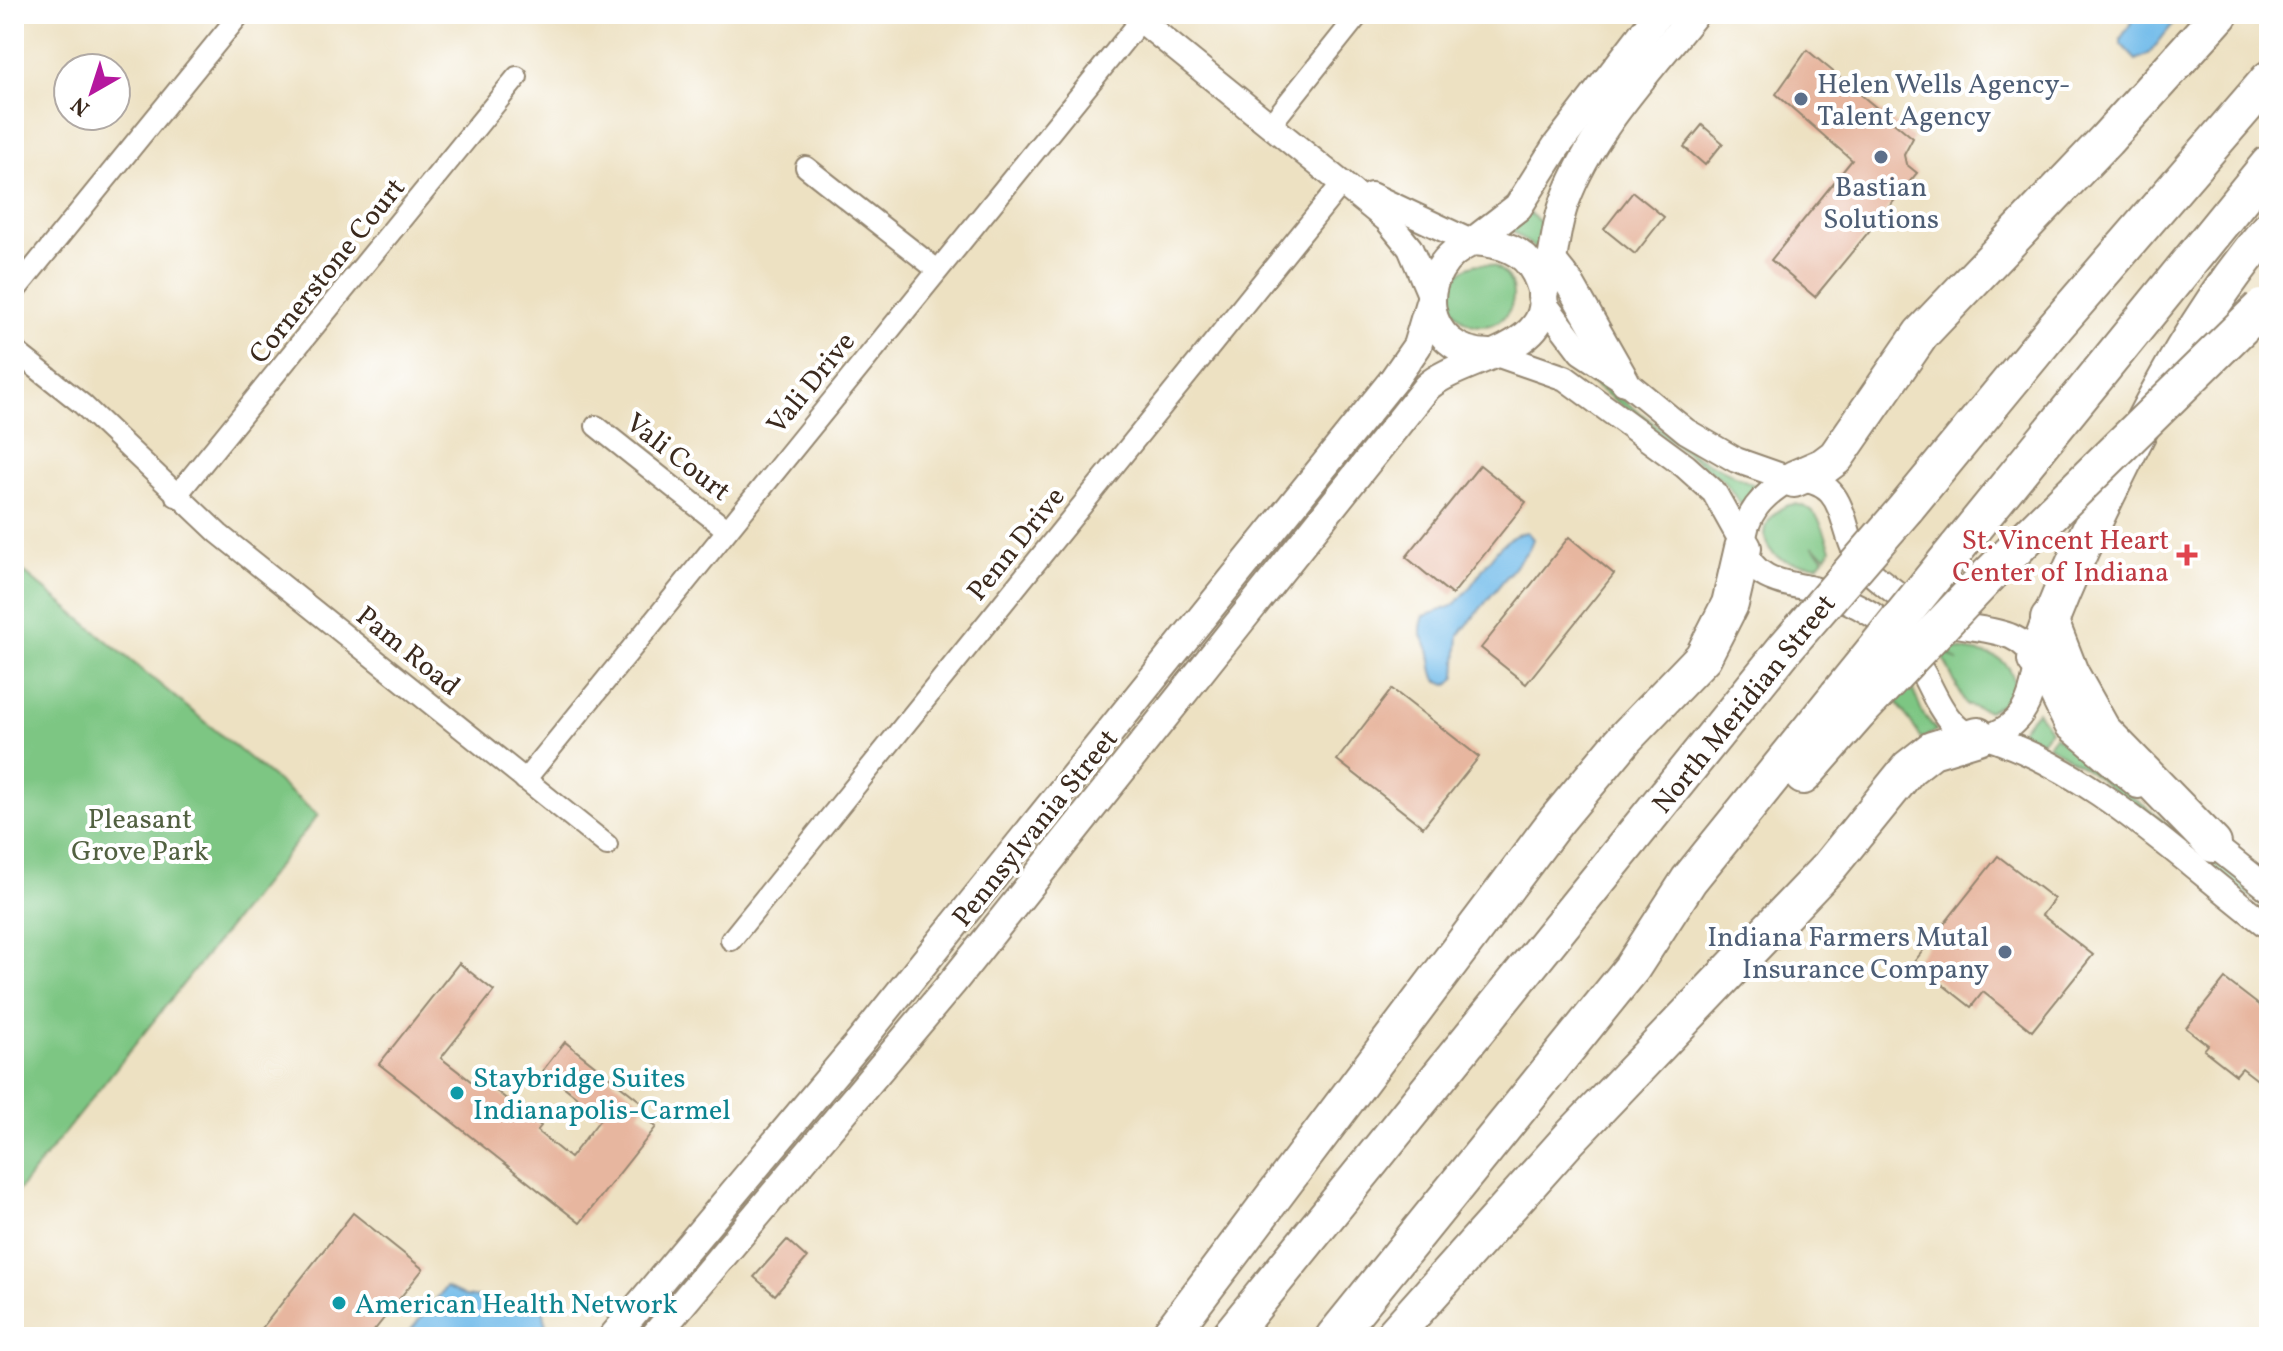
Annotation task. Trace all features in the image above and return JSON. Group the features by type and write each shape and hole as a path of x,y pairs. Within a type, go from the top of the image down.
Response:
{"highway":[{"path":"1792,479 1824,466 1836,457 1921,334 2220,14"},
{"name":"North Meridian Street","path":"1229,1337 1786,647 2269,79"},
{"path":"1849,703 1957,548 2269,164"},
{"path":"2036,662 2049,619 2071,567 2171,368 2207,309 2269,229"},
{"path":"1334,1337 1632,968 1689,880 1849,703 1989,575 2265,305"},
{"path":"1168,1337 1556,821 1625,738 1703,657 1730,604 1743,546"},
{"path":"2049,619 2070,673 2102,730 2213,844"},
{"path":"1392,1337 1569,1139 1828,868 1909,768 1932,750 1980,736"}],"main road":[{"path":"1658,14 1556,147 1518,207 1441,265 1430,298 1438,328 1453,343 1471,352 1493,354 1526,337 1537,322 1552,261 1557,222 1587,155 1694,14"},
{"path":"1472,242 1498,244 1521,255 1536,274 1542,298"},
{"path":"1552,261 1568,281 1625,381"},
{"name":"Pennsylvania Street","path":"613,1337 860,1042 1394,379 1417,346 1430,298"},
{"name":"Pennsylvania Street","path":"654,1337 942,994 1427,387 1444,374 1493,354"}],"street":[{"path":"14,292 240,14"},
{"path":"1271,124 1359,14"},
{"path":"1137,17 1348,185 1402,236 1430,298"},
{"name":"Vali Drive","path":"525,780 1137,17"},
{"name":"Cornerstone Court","path":"176,496 517,77"},
{"path":"806,167 936,269"},
{"path":"1348,185 1472,242"},
{"name":"Penn Drive","path":"731,940 1348,185"},
{"path":"1542,298 1581,352 1625,381 1686,431 1736,460 1821,486 1833,497 1847,522 1857,556 1894,591 1938,620 2012,636 2036,662 2061,718 2077,737 2269,889"},
{"name":"Pam Road","path":"14,350 82,404 176,496 607,845"},
{"path":"1493,354 1565,378 1698,477 1723,504 1756,570 1772,581 1827,594 1875,616 1903,645 1923,674 1942,715 1959,729 2022,748 2063,769 2269,927"},
{"name":"Vali Court","path":"596,426 727,530"},
{"path":"1743,546 1747,523 1758,503 1769,491 1792,479"},
{"path":"1980,736 1997,733 2020,715 2031,697 2036,662"}],"green space":[{"path":"1529,213 1543,224 1537,250 1511,230"},
{"path":"1482,264 1504,273 1513,295 1504,317 1482,326 1460,317 1451,295 1460,273"},
{"path":"1566,356 1699,458 1760,488 1742,506 1723,480 1562,361"},
{"path":"1795,504 1815,514 1831,549 1826,556 1812,546 1824,558 1818,565 1779,558 1765,539 1772,516"},
{"name":"Pleasant Grove Park","path":"14,564 318,815 14,1196"},
{"path":"1947,646 1989,655 2005,663 2014,683 2005,703 1988,711 1966,705 1941,654 1943,651 1959,662 1945,649"},
{"path":"1911,684 1923,714 1937,731 1922,739 1896,701"},
{"path":"2037,711 2050,730 2041,741 2020,731"},
{"path":"2055,736 2269,904 2269,911 2086,769 2048,745"}],"water":[{"path":"2137,14 2181,14 2149,54 2136,60 2121,44 2121,38"},
{"path":"1527,532 1533,539 1529,549 1459,635 1456,677 1449,685 1436,680 1421,633 1424,616 1453,605 1504,543"},
{"path":"446,1287 465,1296 536,1305 544,1311 547,1337 405,1337"}],"building":[{"path":"1807,50 1913,138 1904,155 1906,164 1917,173 1815,297 1771,260 1852,160 1776,94"},
{"path":"1702,125 1723,143 1705,165 1684,147"},
{"path":"1633,192 1664,217 1635,254 1604,229"},
{"path":"1480,465 1526,502 1452,595 1406,557"},
{"path":"1569,537 1614,574 1526,684 1481,648"},
{"path":"1392,689 1479,757 1423,827 1337,760"},
{"path":"1998,856 2054,899 2042,915 2093,955 2032,1031 1983,992 1971,1007 1914,962"},
{"name":"Staybridge Suites Indianapolis-Carmel","path":"459,963 494,991 441,1058 481,1089 486,1083 541,1126 537,1131 570,1158 602,1117 543,1070 565,1042 645,1105 639,1113 656,1127 580,1223 379,1064"},
{"path":"2225,979 2269,1013 2269,1089 2242,1068 2236,1075 2204,1050 2208,1045 2186,1028"},
{"name":"American Health Network","path":"353,1213 423,1269 369,1337 255,1337"},
{"path":"787,1240 807,1258 775,1295 754,1277"}],"place":[{"name":"Helen Wells Agency- Talent Agency","path":"1801,99"},
{"name":"Bastian Solutions","path":"1881,157"},
{"name":"St. Vincent Heart Center of Indiana","path":"2187,555"},
{"name":"Indiana Farmers Mutal Insurance Company","path":"2005,952"},
{"name":"Staybridge Suites Indianapolis-Carmel","path":"457,1093"},
{"name":"American Health Network","path":"339,1303"}]}
